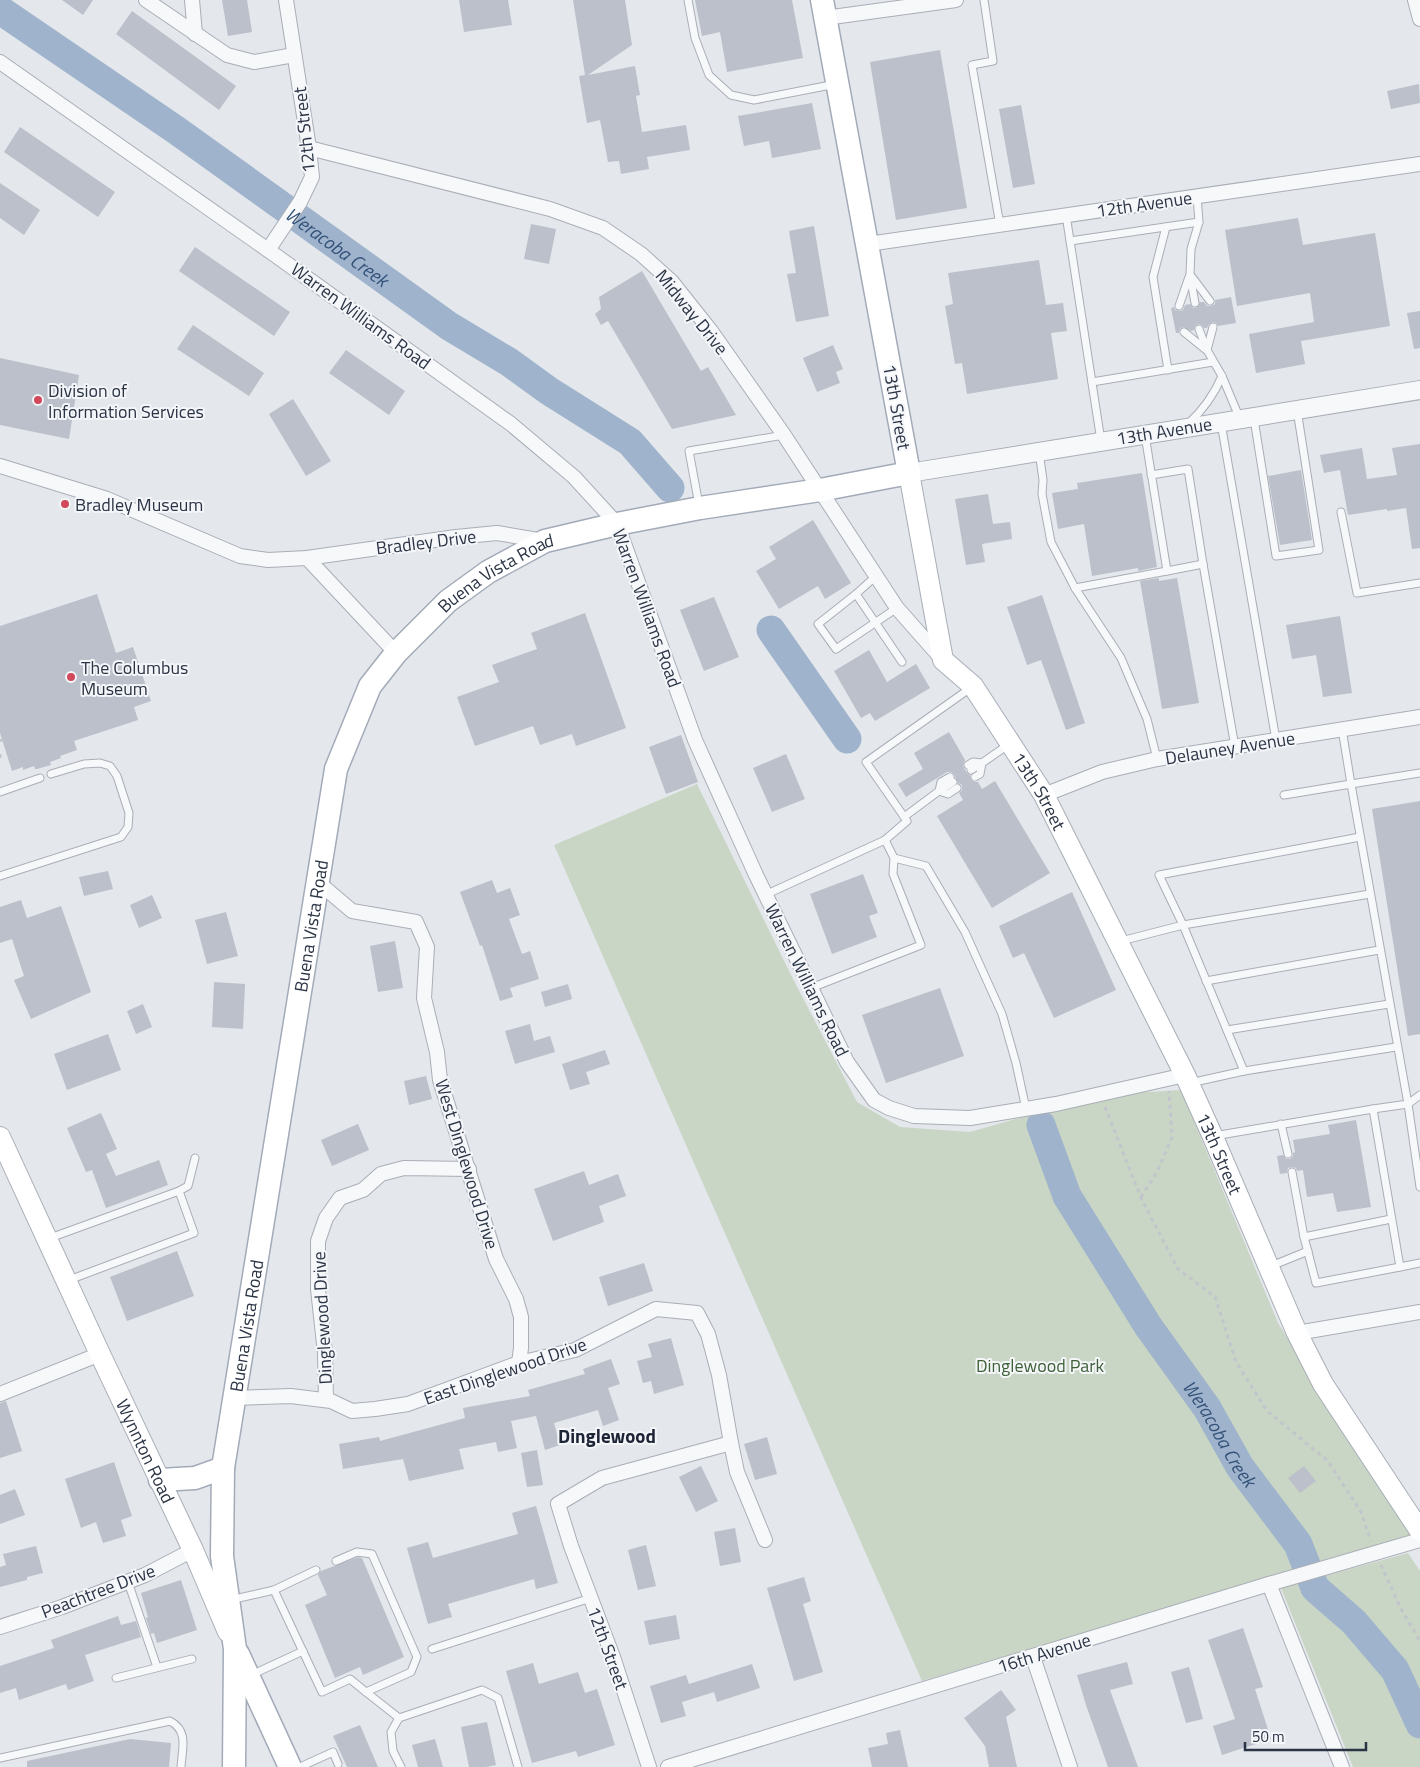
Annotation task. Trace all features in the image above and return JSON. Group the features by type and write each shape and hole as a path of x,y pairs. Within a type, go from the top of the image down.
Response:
{"main road":[{"name":"13th Street","path":"824,9 943,660 973,686 1044,795 1119,942 1181,1079 1213,1136 1297,1333 1323,1384 1420,1530"},
{"name":"Buena Vista Road","path":"234,1767 235,1649 222,1556 222,1468 319,884 336,769 370,686 396,653 448,601 488,572 545,541 617,524 700,508 820,490 909,473"},
{"name":"Wynnton Road","path":"0,1137 193,1550 235,1649 290,1767"},
{"path":"160,1480 195,1478 222,1468"}],"street":[{"path":"146,0 227,55 254,62 294,55"},
{"path":"192,0 195,34"},
{"name":"12th Street","path":"268,250 300,202 312,177 286,0"},
{"path":"824,9 956,0"},
{"path":"1415,0 1420,19"},
{"name":"Warren Williams Road","path":"0,62 268,250 511,424 574,476 617,524 695,740 765,895 847,1062 874,1100 889,1108 914,1116 970,1118 1181,1079"},
{"name":"Midway Drive","path":"309,148 550,210 603,228 642,254 672,282 711,331 784,435 897,608 943,660"},
{"name":"12th Avenue","path":"868,244 1420,164"},
{"name":"13th Avenue","path":"909,473 1420,390"},
{"name":"Bradley Drive","path":"0,466 107,499 240,556 268,560 307,558 496,533 545,541"},
{"path":"307,558 396,653"},
{"name":"Delauney Avenue","path":"1044,795 1102,772 1157,759 1420,718"},
{"name":"West Dinglewood Drive","path":"319,884 352,910 416,922 426,947 424,998 437,1052 440,1080 496,1259 516,1299 521,1317 519,1363"},
{"name":"Dinglewood Drive","path":"326,1400 325,1353 318,1289 318,1241 326,1218 340,1198 363,1190 381,1174 404,1168 469,1169"},
{"name":"East Dinglewood Drive","path":"234,1398 292,1396 326,1400 352,1411 408,1404 519,1363 575,1350 656,1309 697,1313 708,1334 719,1375 730,1443 737,1472 764,1540"},
{"path":"1297,1333 1420,1312"},
{"path":"0,1394 100,1354"},
{"name":"12th Street","path":"649,1767 613,1657 558,1504 602,1478 730,1443"},
{"name":"16th Avenue","path":"668,1767 1269,1584 1420,1540"},
{"name":"Peachtree Drive","path":"0,1627 62,1608 145,1576 193,1550"},
{"path":"1269,1584 1342,1767"},
{"path":"1033,1657 1070,1767"}],"lane":[{"path":"688,0 695,38 708,75 731,95 754,100 838,84"},
{"path":"984,0 993,61 972,65 1000,225"},
{"path":"1195,303 1190,275 1191,249 1199,222 1197,196"},
{"path":"1066,215 1101,441"},
{"path":"1070,241 1199,222"},
{"path":"1166,227 1153,277 1168,370"},
{"path":"1190,275 1210,301"},
{"path":"1179,306 1190,275"},
{"path":"1206,350 1213,327"},
{"path":"1199,329 1206,350 1246,418 1276,556 1319,550 1297,410"},
{"path":"1184,332 1206,350"},
{"path":"1092,382 1213,362"},
{"path":"1184,428 1206,405 1217,389 1222,376"},
{"path":"1221,422 1276,740"},
{"path":"1145,434 1167,571"},
{"path":"700,508 689,451 784,435"},
{"path":"1039,452 1044,480 1042,494 1051,542 1075,588 1121,658 1147,719 1157,759"},
{"path":"1151,475 1188,469 1235,747"},
{"path":"1341,512 1357,593 1420,583"},
{"path":"1075,588 1203,564"},
{"path":"876,576 818,624 836,649 897,608"},
{"path":"856,594 902,662"},
{"path":"765,895 885,840 907,821 866,762 973,686"},
{"path":"1342,729 1396,1047 1408,1104 1420,1187"},
{"path":"982,763 980,774 971,771 973,762 982,763 1010,743"},
{"path":"0,876 121,837 128,828 129,812 117,776 110,766 100,763 84,764 52,774"},
{"path":"1284,794 1420,773"},
{"path":"0,792 40,778"},
{"path":"904,817 939,791 941,782 953,782 948,794 939,791"},
{"path":"1244,1071 1183,924 1159,875 1360,837"},
{"path":"811,988 920,945 893,874 894,858 885,840"},
{"path":"894,858 926,866 965,932 1002,1014 1016,1062 1026,1109"},
{"path":"1119,942 1183,924 1370,894"},
{"path":"1206,981 1379,950"},
{"path":"1227,1030 1389,1004"},
{"path":"1181,1079 1396,1047"},
{"path":"1213,1136 1408,1104 1420,1095"},
{"path":"1373,1109 1400,1267"},
{"path":"1281,1124 1288,1154"},
{"path":"47,1239 179,1192 188,1186 195,1158"},
{"path":"1292,1172 1304,1237 1316,1283 1420,1263"},
{"path":"66,1281 194,1233 179,1192"},
{"path":"1304,1237 1391,1219"},
{"path":"1268,1266 1308,1251"},
{"path":"336,1561 357,1552 372,1554 417,1657 410,1672 366,1692"},
{"path":"228,1601 274,1590 316,1570"},
{"path":"128,1582 158,1668"},
{"path":"274,1590 322,1692 350,1678 399,1718"},
{"path":"432,1649 591,1598"},
{"path":"248,1676 303,1651"},
{"path":"116,1678 192,1659"},
{"path":"401,1767 393,1751 391,1732 399,1718 482,1690 498,1698 518,1767"},
{"path":"0,1758 170,1721 178,1725 184,1735 181,1767"},
{"path":"300,1767 317,1763 332,1752 338,1764"}],"path":[{"path":"1141,1198 1157,1172 1172,1137 1181,1079"},
{"path":"1100,1094 1141,1198 1178,1269 1215,1297 1236,1362 1267,1412 1328,1461 1361,1512 1376,1553 1401,1609 1420,1641"}],"green space":[{"name":"Dinglewood Park","path":"697,784 792,977 857,1102 900,1127 970,1132 1100,1095 1181,1090 1278,1323 1413,1535 922,1681 554,845"},
{"path":"1408,1553 1420,1571 1420,1767 1353,1767 1281,1588"}],"building":[{"path":"62,0 93,0 83,15"},
{"path":"222,0 247,0 252,32 228,36"},
{"path":"459,0 508,0 512,25 464,32"},
{"path":"573,0 625,0 632,45 588,75 635,66 640,95 636,96 642,132 686,125 690,150 647,157 649,169 621,174 619,161 608,162 600,120 587,123 579,76 585,75"},
{"path":"695,0 792,0 803,58 727,72 720,32 702,36"},
{"path":"132,11 236,86 219,110 116,34"},
{"path":"940,50 967,208 896,220 870,62"},
{"path":"1419,84 1420,103 1391,109 1387,91"},
{"path":"812,103 821,149 772,158 769,141 744,146 738,116"},
{"path":"1021,105 1035,184 1013,188 999,109"},
{"path":"20,127 115,192 98,217 4,152"},
{"path":"0,183 40,210 24,235 0,218"},
{"path":"1298,218 1303,245 1375,233 1390,326 1301,341 1305,364 1256,373 1249,334 1314,322 1310,293 1237,306 1225,230"},
{"path":"531,224 556,229 549,264 524,259"},
{"path":"814,226 829,316 796,322 787,274 796,273 789,231"},
{"path":"195,247 290,312 274,336 179,271"},
{"path":"1039,260 1046,305 1063,303 1067,331 1051,333 1058,379 967,394 962,363 955,364 945,306 953,304 948,273"},
{"path":"642,271 701,371 708,367 736,415 672,429 608,321 601,325 595,314 601,309 599,297"},
{"path":"1231,297 1236,323 1218,326 1212,322 1207,328 1198,324 1194,330 1191,331 1183,327 1179,333 1176,333 1171,308 1174,307 1175,310 1180,311 1183,310 1185,305 1190,304 1193,308 1196,308 1200,302 1211,306 1215,304 1215,300"},
{"path":"1420,311 1420,348 1414,349 1407,313"},
{"path":"193,325 264,373 249,396 177,349"},
{"path":"833,345 843,369 836,372 840,383 817,392 803,358"},
{"path":"346,350 405,391 389,415 329,373"},
{"name":"Division of Information Services","path":"0,358 79,375 69,439 0,425"},
{"path":"293,399 331,461 306,476 269,414"},
{"path":"1420,444 1420,548 1412,549 1406,508 1348,515 1340,470 1324,473 1320,455 1362,448 1367,479 1397,475 1392,448"},
{"path":"1301,470 1312,540 1280,545 1268,476"},
{"path":"1142,473 1157,567 1138,571 1138,568 1092,576 1084,524 1058,529 1052,493 1078,489 1077,483"},
{"path":"988,494 993,524 1010,522 1012,539 982,544 985,562 966,565 955,499"},
{"path":"813,520 851,583 825,599 818,586 779,609 756,571 776,559 769,547"},
{"path":"1159,578 1159,581 1177,578 1199,703 1162,709 1140,581"},
{"name":"The Columbus Museum","path":"97,594 116,653 133,647 151,701 134,707 138,720 74,741 77,750 60,756 61,758 50,762 51,765 37,769 34,766 23,770 23,767 12,771 0,733 0,626"},
{"path":"1042,595 1085,723 1066,730 1041,660 1027,665 1007,607"},
{"path":"714,597 739,657 704,671 680,610"},
{"path":"585,613 626,728 576,746 572,734 540,745 533,726 475,746 457,697 499,682 492,665 537,649 531,633"},
{"path":"1340,616 1352,693 1323,697 1316,655 1292,659 1286,625"},
{"path":"869,650 887,682 916,664 930,688 875,721 870,713 861,718 834,671"},
{"path":"949,732 965,760 963,766 970,775 971,780 978,782 982,789 995,781 1050,873 992,908 937,816 963,800 959,793 962,790 962,785 958,783 954,774 947,772 906,797 898,784 923,769 914,753"},
{"path":"681,735 698,782 666,794 649,747"},
{"path":"786,754 805,799 772,812 753,768"},
{"path":"1420,801 1420,1034 1408,1036 1372,809"},
{"path":"108,871 113,889 84,896 79,877"},
{"path":"863,874 878,913 869,916 877,937 832,954 810,894"},
{"path":"492,880 497,893 510,888 520,915 509,919 522,954 530,951 539,979 510,988 513,997 500,1001 482,945 480,946 460,892"},
{"path":"1072,892 1116,990 1054,1018 1024,953 1013,958 999,926"},
{"path":"152,895 162,918 139,928 130,905"},
{"path":"21,900 27,918 61,906 91,992 31,1019 14,980 24,976 12,939 0,943 0,907"},
{"path":"226,912 238,956 207,964 195,920"},
{"path":"395,941 403,988 378,992 370,946"},
{"path":"214,982 245,984 243,1029 212,1027"},
{"path":"568,984 572,999 545,1007 541,992"},
{"path":"940,988 964,1056 886,1083 862,1015"},
{"path":"143,1004 152,1027 136,1034 127,1011"},
{"path":"530,1024 534,1041 550,1036 555,1052 515,1064 505,1031"},
{"path":"108,1034 121,1070 67,1090 54,1054"},
{"path":"605,1050 610,1064 586,1072 590,1084 570,1090 562,1064"},
{"path":"426,1076 432,1099 409,1105 404,1081"},
{"path":"101,1113 117,1149 106,1154 116,1176 159,1160 168,1185 106,1208 92,1170 86,1172 67,1128"},
{"path":"1356,1120 1371,1207 1337,1212 1333,1193 1307,1197 1303,1170 1297,1171 1296,1168 1292,1167 1288,1168 1287,1173 1280,1174 1277,1156 1283,1155 1286,1159 1290,1159 1295,1152 1293,1140 1330,1134 1328,1125"},
{"path":"358,1124 369,1150 332,1166 321,1140"},
{"path":"584,1171 589,1185 618,1174 626,1196 599,1206 604,1222 553,1241 534,1189"},
{"path":"177,1251 194,1296 127,1321 110,1277"},
{"path":"644,1263 653,1291 608,1306 599,1277"},
{"path":"671,1338 684,1385 654,1394 651,1381 643,1383 637,1361 652,1357 648,1344"},
{"path":"611,1359 620,1384 608,1388 619,1420 603,1426 598,1410 554,1423 560,1445 545,1450 536,1416 511,1421 517,1448 498,1452 496,1442 459,1449 464,1469 409,1481 403,1459 343,1469 339,1444 379,1437 380,1441 465,1418 463,1408 530,1396 528,1390 585,1374 583,1369"},
{"path":"6,1401 22,1451 0,1458 0,1403"},
{"path":"767,1437 777,1474 755,1480 744,1444"},
{"path":"537,1450 543,1485 527,1487 521,1453"},
{"path":"114,1462 132,1516 121,1520 126,1536 103,1543 96,1522 81,1528 65,1479"},
{"path":"701,1466 718,1501 696,1512 679,1477"},
{"path":"1304,1466 1316,1481 1300,1493 1288,1478"},
{"path":"15,1489 25,1515 0,1524 0,1495"},
{"path":"536,1506 558,1583 536,1589 534,1579 448,1604 452,1617 428,1624 407,1548 428,1542 433,1558 518,1534 512,1513"},
{"path":"735,1528 741,1562 720,1566 714,1532"},
{"path":"646,1545 656,1586 638,1590 628,1550"},
{"path":"36,1546 43,1573 27,1577 27,1580 0,1587 0,1567 6,1565 3,1554"},
{"path":"358,1557 362,1558 404,1657 363,1675 360,1667 335,1678 305,1605 327,1595 318,1575 321,1571"},
{"path":"804,1577 811,1601 803,1604 823,1672 794,1681 767,1588"},
{"path":"181,1580 197,1630 157,1643 154,1633 151,1634 141,1593"},
{"path":"676,1615 680,1639 649,1645 644,1621"},
{"path":"118,1616 121,1625 136,1621 141,1637 85,1655 94,1681 68,1690 66,1684 19,1700 16,1688 0,1693 0,1666 54,1648 51,1640"},
{"path":"1243,1628 1263,1687 1255,1689 1271,1739 1222,1755 1213,1726 1235,1719 1208,1640"},
{"path":"1127,1662 1133,1684 1110,1690 1138,1767 1108,1767 1077,1675"},
{"path":"533,1663 539,1684 578,1672 585,1693 597,1689 615,1745 578,1757 576,1751 532,1763 506,1671"},
{"path":"752,1664 760,1688 717,1702 714,1692 682,1702 686,1716 661,1723 650,1686 686,1675 689,1684"},
{"path":"1189,1667 1203,1719 1186,1723 1171,1672"},
{"path":"1001,1690 1016,1710 1006,1717 1017,1767 989,1767 985,1746 964,1718"},
{"path":"487,1722 496,1765 469,1767 461,1727"},
{"path":"360,1725 378,1767 347,1767 333,1736"},
{"path":"900,1730 908,1767 872,1767 868,1748 888,1744 886,1733"},
{"path":"130,1739 171,1743 169,1767 27,1767 27,1761"},
{"path":"435,1739 443,1767 418,1767 412,1745"}],"waterway":[{"name":"Weracoba Creek","path":"0,10 176,130 449,326 509,362 549,391 630,442 670,488"},
{"name":"Weracoba Creek","path":"771,630 847,739"},
{"name":"Weracoba Creek","path":"1041,1125 1067,1196 1148,1326 1207,1408 1240,1467 1298,1544 1315,1588 1354,1622 1395,1670 1420,1724"}],"place":[{"name":"Division of Information Services","path":"38,400"},
{"name":"Bradley Museum","path":"65,504"},
{"name":"The Columbus Museum","path":"71,677"}],"district":[{"name":"Dinglewood","path":"607,1435"}]}
